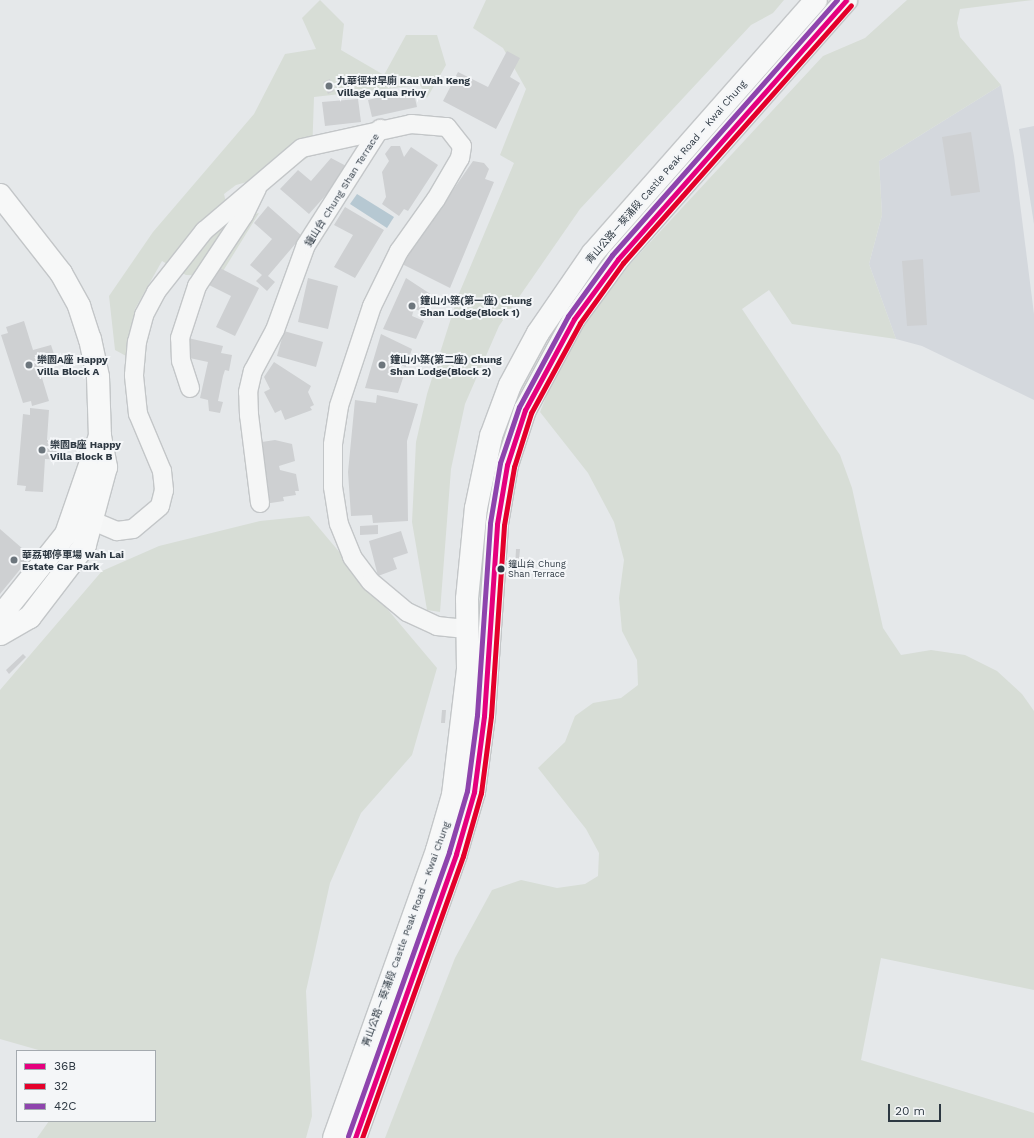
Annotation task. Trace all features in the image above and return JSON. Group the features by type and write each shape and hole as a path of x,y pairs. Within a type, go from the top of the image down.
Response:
{"main road":[{"name":"青山公路－葵涌段 Castle Peak Road – Kwai Chung","path":"334,1138 446,822 461,738 468,629 468,587 480,484 499,413 523,358 593,253 816,0"},
{"name":"青山公路－葵涌段 Castle Peak Road – Kwai Chung","path":"355,1138 456,854 474,792 484,716 497,524 507,465 525,410 574,319 618,259 846,0"},
{"path":"0,195 61,273 79,306 90,339 98,377 100,436 106,467 85,546 30,617 1,633"},
{"path":"1,633 7,608 66,534 77,506 100,436"},
{"path":"66,534 93,520"}],"street":[{"name":"鐘山台 Chung Shan Terrace","path":"77,506 93,520 110,529 133,529 160,506 164,490 162,471 138,414 134,375 144,316 178,260 204,231 302,148 380,129 435,124 447,127 462,146 450,177 386,273 349,374 333,445 333,487 339,524 352,557 383,592 407,612 437,626 468,629"},
{"name":"鐘山台 Chung Shan Terrace","path":"260,503 249,408 253,371 275,330 306,244 380,129"},
{"name":"鐘山台 Chung Shan Terrace","path":"190,388 181,361 180,338 197,286 244,216 258,186"}],"shaded area":[{"path":"320,0 344,24 341,50 384,75 406,35 437,35 446,65 427,98 420,85 314,97 312,155 284,172 236,185 224,194 230,220 259,213 220,276 186,275 162,261 135,309 128,357 115,350 109,296 153,232 254,114 285,54 316,49 302,18"},
{"path":"486,0 784,0 773,13 751,25 580,209 499,326 465,404 451,469 440,612 427,610 412,522 416,442 427,394 458,296 514,163 500,155 526,89 503,48 473,28"},
{"path":"907,0 1033,0 960,9 957,23 960,37 1001,85 879,161 882,215 869,264 896,339 792,324 769,290 742,309 840,455 852,488 883,628 901,655 931,650 965,655 997,671 1022,694 1034,711 1034,990 881,958 861,1060 1034,1113 1034,1138 385,1138 455,958 492,890 521,880 557,888 585,884 598,876 599,853 586,829 538,768 565,742 575,716 593,703 621,698 638,685 637,660 622,631 619,598 624,560 614,522 588,473 540,412 556,372 590,315 631,263 823,56 865,38"},
{"path":"1001,85 1014,156 1034,314 1034,400 922,346 896,339 869,264 882,215 879,161"},
{"path":"1034,126 1034,224 1019,129"},
{"path":"309,516 437,668 412,755 361,813 330,883 306,991 312,1116 306,1138 37,1138 48,1122 156,1122 156,1050 38,1050 0,1039 0,690 102,571 159,546 260,521"}],"water":[{"path":"357,194 394,217 387,228 350,204"}],"building":[{"path":"507,51 520,58 510,77 520,83 496,129 443,101 458,72 488,87"},
{"name":"九華徑村旱廁 Kau Wah Keng Village Aqua Privy","path":"330,79 334,91 328,94 323,82"},
{"path":"413,89 417,107 372,117 368,100"},
{"path":"358,99 361,122 325,126 322,102"},
{"path":"971,132 980,192 951,196 942,137"},
{"path":"391,146 400,146 404,157 411,147 438,165 408,211 404,209 399,216 382,204 386,197 382,172 389,161 385,154"},
{"path":"331,158 350,168 309,214 280,189 298,170 311,181"},
{"path":"473,161 484,163 489,169 485,179 494,182 450,288 402,264"},
{"path":"268,206 302,236 268,276 275,282 267,291 256,281 262,275 250,265 272,239 254,223"},
{"path":"345,207 384,230 355,278 334,267 353,235 334,225"},
{"path":"923,259 927,325 907,326 902,261"},
{"path":"218,267 259,288 235,336 216,327 231,296 209,285"},
{"path":"308,278 338,286 328,329 298,322"},
{"name":"鐘山小築(第一座) Chung Shan Lodge(Block 1)","path":"406,278 435,297 427,314 415,309 413,312 412,316 424,321 416,339 383,329"},
{"name":"樂園A座 Happy Villa Block A","path":"24,321 33,350 51,345 57,363 39,368 49,401 32,406 31,401 23,403 1,335 8,333 6,327"},
{"path":"284,331 323,342 316,367 277,356"},
{"name":"鐘山小築(第二座) Chung Shan Lodge(Block 2)","path":"381,334 412,349 406,367 394,363 391,371 404,375 398,393 365,388"},
{"path":"188,338 223,346 221,353 232,355 229,371 225,370 223,376 218,401 223,402 220,413 209,411 208,400 200,398 208,362 185,357"},
{"path":"274,362 311,386 308,392 314,405 310,407 312,410 285,420 281,410 275,413 264,392 270,389 264,377"},
{"path":"377,395 418,404 407,441 408,521 373,523 372,515 351,516 348,472 355,400 376,403"},
{"name":"樂園B座 Happy Villa Block B","path":"30,408 49,410 47,440 65,441 64,460 45,459 43,492 25,491 26,486 17,485 23,414 30,415"},
{"path":"275,440 292,444 295,461 279,466 280,470 296,474 299,491 295,491 296,495 283,497 284,501 264,504 255,443"},
{"path":"378,525 378,534 360,535 360,526"},
{"name":"華荔邨停車場 Wah Lai Estate Car Park","path":"0,529 31,556 0,594"},
{"path":"401,531 408,553 393,558 397,569 378,576 369,541"},
{"path":"516,549 520,549 518,571 515,570"},
{"path":"23,654 26,657 9,674 6,670"},
{"path":"442,710 446,710 445,723 441,723"}],"transit line":[{"name":"42C","path":"348,1136 449,852 467,791 477,715 490,523 500,463 519,407 568,316 612,255 837,0"},
{"name":"36B","path":"355,1138 456,854 474,792 484,716 497,524 507,465 525,410 574,319 618,259 846,0"},
{"name":"32","path":"362,1138 463,856 481,793 491,716 504,525 514,467 531,413 580,323 623,263 851,5"}],"place":[{"name":"九華徑村旱廁 Kau Wah Keng Village Aqua Privy","path":"329,86"},
{"name":"鐘山小築(第一座) Chung Shan Lodge(Block 1)","path":"412,306"},
{"name":"樂園A座 Happy Villa Block A","path":"29,365"},
{"name":"鐘山小築(第二座) Chung Shan Lodge(Block 2)","path":"382,365"},
{"name":"樂園B座 Happy Villa Block B","path":"42,450"},
{"name":"華荔邨停車場 Wah Lai Estate Car Park","path":"14,560"},
{"name":"鐘山台 Chung Shan Terrace","path":"501,569"}]}
